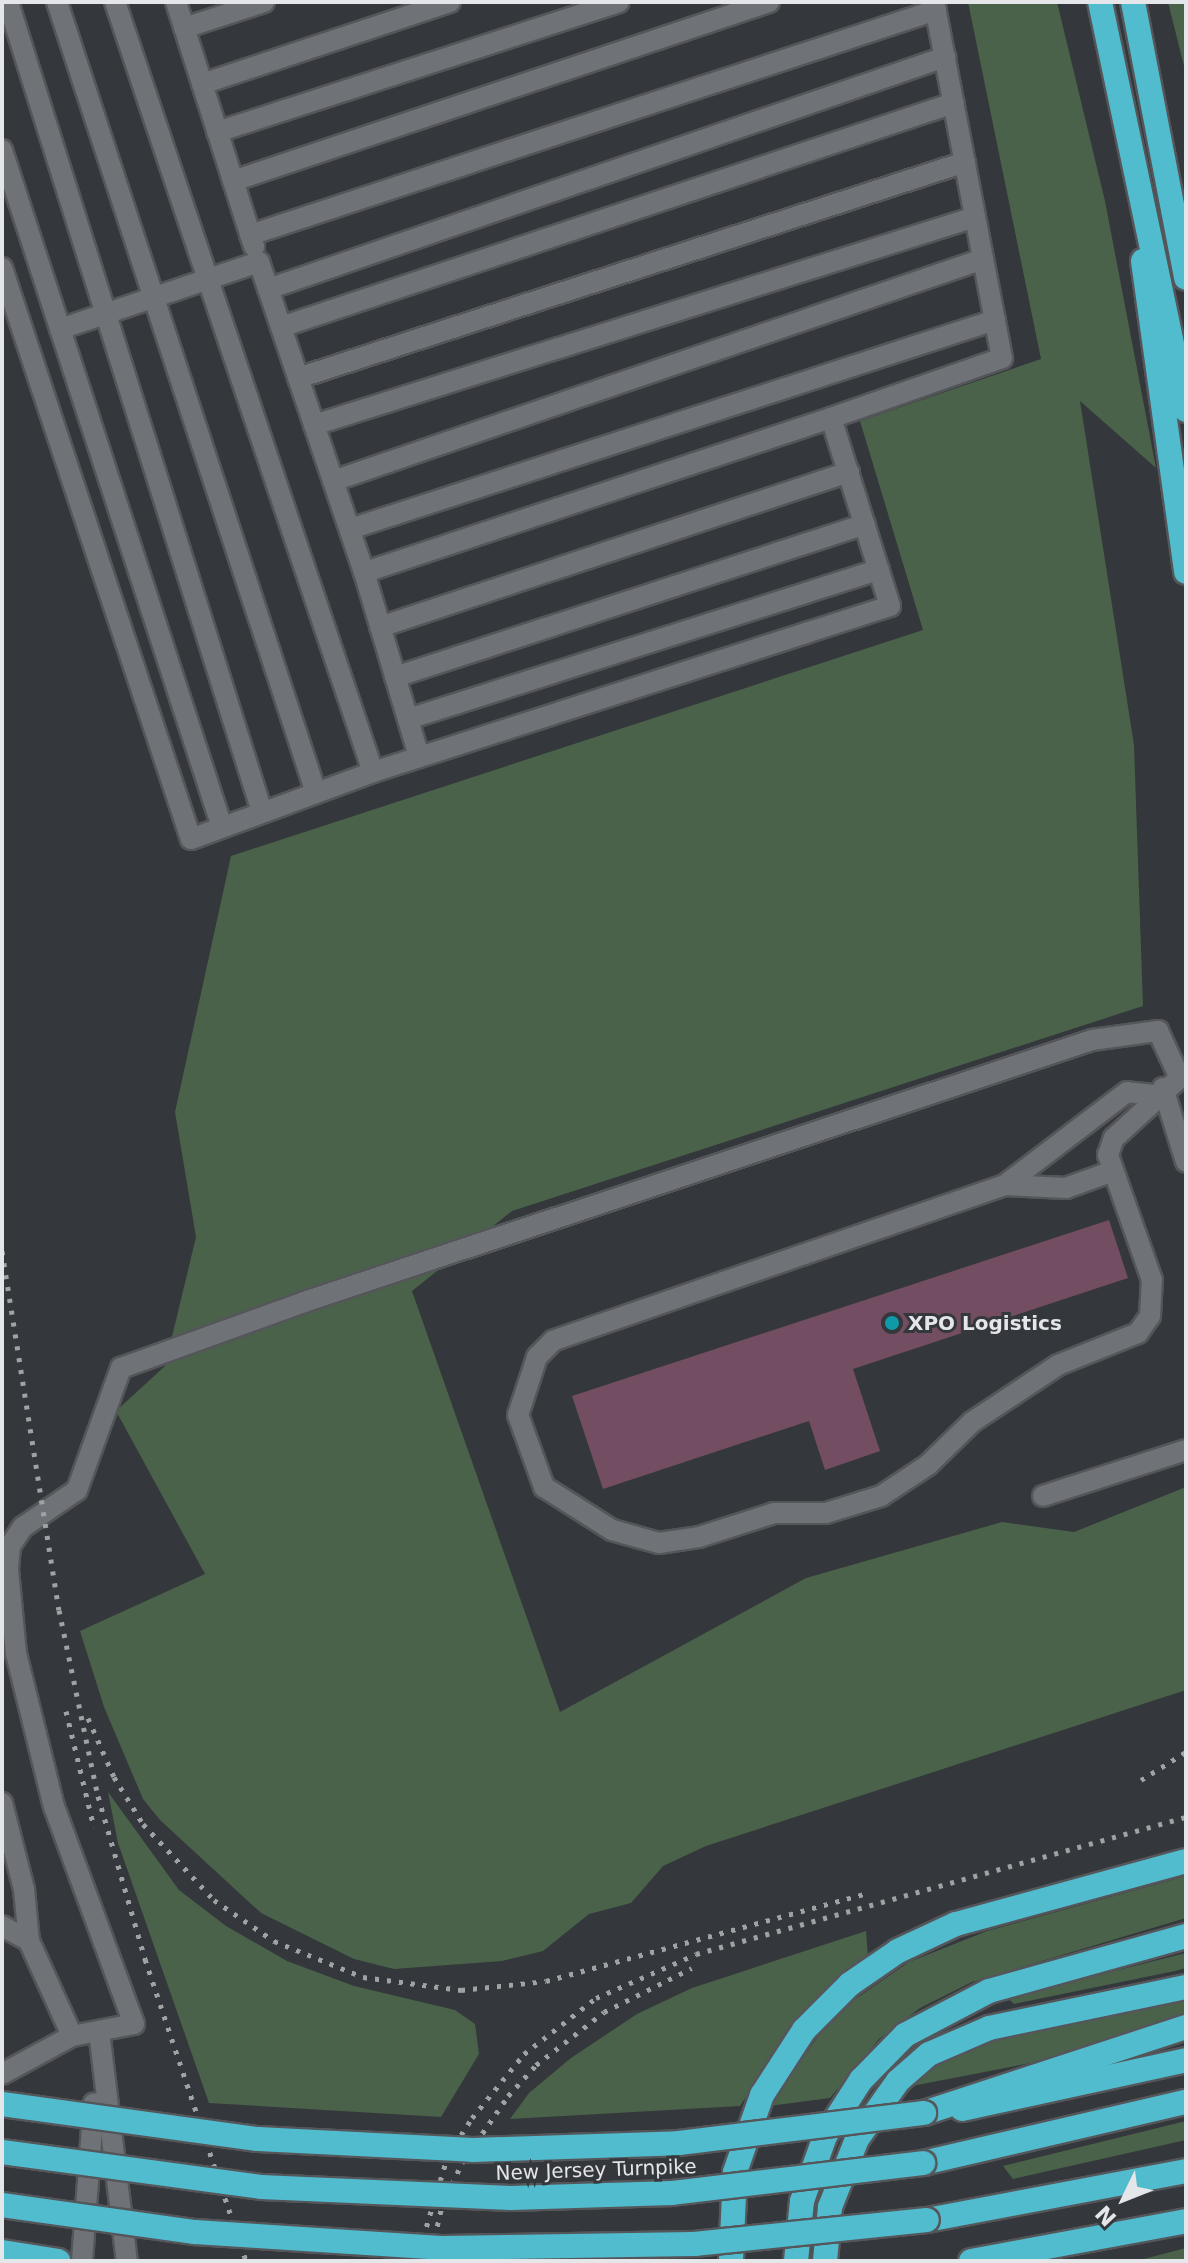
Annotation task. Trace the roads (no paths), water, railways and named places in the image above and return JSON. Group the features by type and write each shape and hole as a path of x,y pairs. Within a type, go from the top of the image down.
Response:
{"highway":[{"path":"1100,2 1184,402"},
{"path":"1133,2 1186,278"},
{"path":"1139,178 1146,305 1186,572"},
{"path":"731,2261 735,2172 762,2095 804,2030 850,1984 898,1951 956,1924 1186,1861"},
{"path":"796,2261 802,2201 825,2136 861,2080 905,2035 989,1991 1186,1936"},
{"path":"825,2261 830,2207 851,2150 881,2102 929,2054 989,2028 1186,1987"},
{"path":"924,2113 1186,2027"},
{"path":"2,2104 258,2139 487,2150 694,2142 995,2105 1186,2060"},
{"name":"New Jersey Turnpike","path":"2,2152 247,2186 511,2198 672,2193 923,2163 1186,2102"},
{"path":"2,2205 195,2232 444,2248 694,2244 927,2220 1186,2171"},
{"path":"971,2261 1186,2221"},
{"path":"2,2252 58,2261"}],"lane":[{"path":"8,2 262,812"},
{"path":"57,2 316,793"},
{"path":"115,2 373,772"},
{"path":"176,2 250,235 364,572 419,757"},
{"path":"184,28 264,2"},
{"path":"202,84 450,2"},
{"path":"217,132 619,2"},
{"path":"233,181 769,2"},
{"path":"250,235 935,6 1002,358 831,418 364,572"},
{"path":"268,289 945,57"},
{"path":"281,327 954,103"},
{"path":"2,150 222,827"},
{"path":"298,378 965,162"},
{"path":"314,425 975,217"},
{"path":"333,481 983,259"},
{"path":"60,329 259,262"},
{"path":"2,268 191,839 373,772 890,606 831,418"},
{"path":"350,529 995,320"},
{"path":"380,627 849,472"},
{"path":"395,677 865,524"},
{"path":"408,719 879,570"},
{"path":"2,2074 72,2036 134,2024 54,1807 16,1654 8,1569 10,1546 23,1527 77,1490 121,1368 1092,1040 1158,1031 1186,1162"},
{"path":"1170,1082 1137,1122 1114,1138 1108,1155 1152,1280 1150,1316 1138,1333 1058,1365 972,1422 928,1465 881,1496 826,1513 774,1513 699,1537 659,1543 612,1530 544,1487 518,1415 537,1357 553,1341 1005,1185 1127,1092 1170,1082"},
{"path":"1005,1185 1066,1188 1113,1171"},
{"path":"1043,1496 1186,1450"},
{"path":"2,1803 24,1889 29,1941 72,2036"},
{"path":"2,1926 29,1941"},
{"path":"82,2261 99,2031"},
{"path":"99,2031 127,2261"}],"railway":[{"path":"2,1251 59,1610 98,1796 145,1959 246,2261"},
{"path":"66,1711 94,1828"},
{"path":"88,1718 114,1777 143,1824 214,1900 274,1941 363,1977 461,1990 546,1981 868,1893"},
{"path":"1141,1780 1186,1752"},
{"path":"416,2261 448,2155 472,2118 524,2054 596,1998 696,1954 1186,1817"},
{"path":"429,2261 442,2206 462,2163 508,2096 536,2065 604,2012 692,1968"}],"place":[{"name":"XPO Logistics","path":"892,1323"}]}
